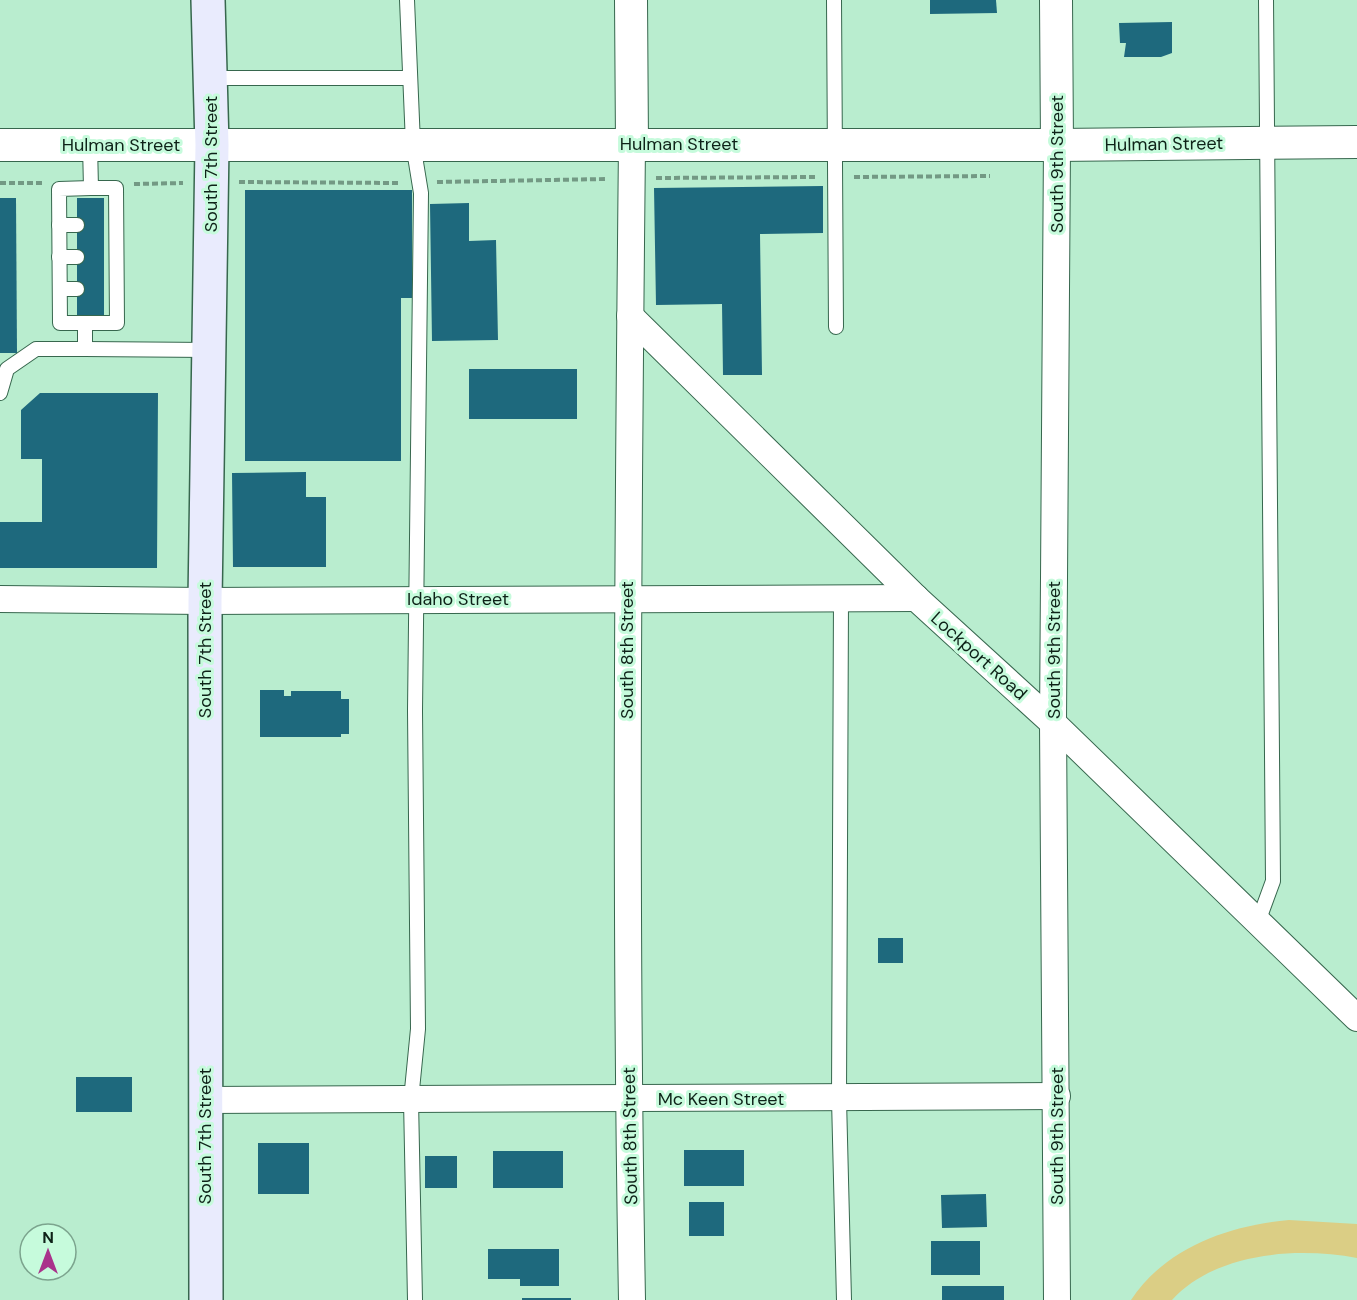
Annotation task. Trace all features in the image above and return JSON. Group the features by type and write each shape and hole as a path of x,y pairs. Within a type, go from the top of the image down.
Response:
{"main road":[{"name":"South 7th Street","path":"206,1300 205,601 212,145 208,0"}],"street":[{"name":"South 8th Street","path":"631,0 632,178 626,598 628,1099 633,1300"},
{"name":"South 9th Street","path":"1056,0 1053,723 1057,1300"},
{"name":"Hulman Street","path":"0,144 1057,145 1357,142"},
{"name":"Lockport Road","path":"630,316 916,598 1053,723 1357,1018"},
{"name":"Idaho Street","path":"0,599 205,601 916,598"},
{"name":"Mc Keen Street","path":"205,1100 839,1099 1057,1096"}],"lane":[{"path":"407,0 413,144 419,183 416,600 418,1029 411,1100 415,1300"},
{"path":"834,0 837,327"},
{"path":"1258,922 1273,881 1266,0"},
{"path":"211,78 410,78"},
{"path":"90,145 91,186"},
{"path":"91,186 116,188 110,224 110,289 117,323 60,323 59,189 91,186"},
{"path":"59,225 77,225"},
{"path":"59,257 77,257"},
{"path":"60,289 77,289"},
{"path":"85,349 86,323"},
{"path":"0,393 7,369 36,349 209,350"},
{"path":"841,598 839,1099 844,1300"}],"path":[{"path":"91,186 211,183 419,183 632,178 995,176"},
{"path":"0,183 46,183"}],"shaded area":[{"path":"1289,1220 1357,1224 1357,1258 1309,1253 1258,1257 1211,1272 1190,1284 1172,1300 1131,1300 1162,1266 1200,1242 1244,1227"}],"building":[{"path":"930,0 996,0 997,13 930,14"},
{"path":"1172,22 1172,53 1161,57 1124,57 1126,43 1120,43 1119,23"},
{"path":"823,186 823,233 760,234 762,375 723,375 722,304 656,305 654,188"},
{"path":"245,190 412,190 412,298 401,298 401,461 245,461"},
{"path":"0,198 16,198 17,353 0,353"},
{"path":"77,198 104,198 104,316 77,316"},
{"path":"469,203 469,241 496,240 498,340 432,341 430,204"},
{"path":"469,369 577,369 577,419 469,419"},
{"path":"40,393 158,393 157,568 0,568 0,522 42,522 42,459 21,459 21,410"},
{"path":"306,472 306,497 326,497 326,567 233,567 232,473"},
{"path":"260,690 284,690 284,696 291,696 291,691 341,691 341,699 349,699 349,734 341,734 341,737 260,737"},
{"path":"878,938 903,938 903,963 878,963"},
{"path":"76,1077 132,1077 132,1112 76,1112"},
{"path":"258,1143 309,1143 309,1194 258,1194"},
{"path":"684,1150 744,1150 744,1186 684,1186"},
{"path":"493,1151 563,1151 563,1188 493,1188"},
{"path":"425,1156 457,1156 457,1188 425,1188"},
{"path":"986,1194 987,1227 942,1228 941,1195"},
{"path":"689,1202 724,1202 724,1236 689,1236"},
{"path":"931,1241 980,1241 980,1275 931,1275"},
{"path":"488,1249 559,1249 559,1286 520,1286 520,1279 488,1279"},
{"path":"942,1286 1004,1286 1004,1300 942,1300"},
{"path":"522,1298 571,1298 571,1300 522,1300"}]}
